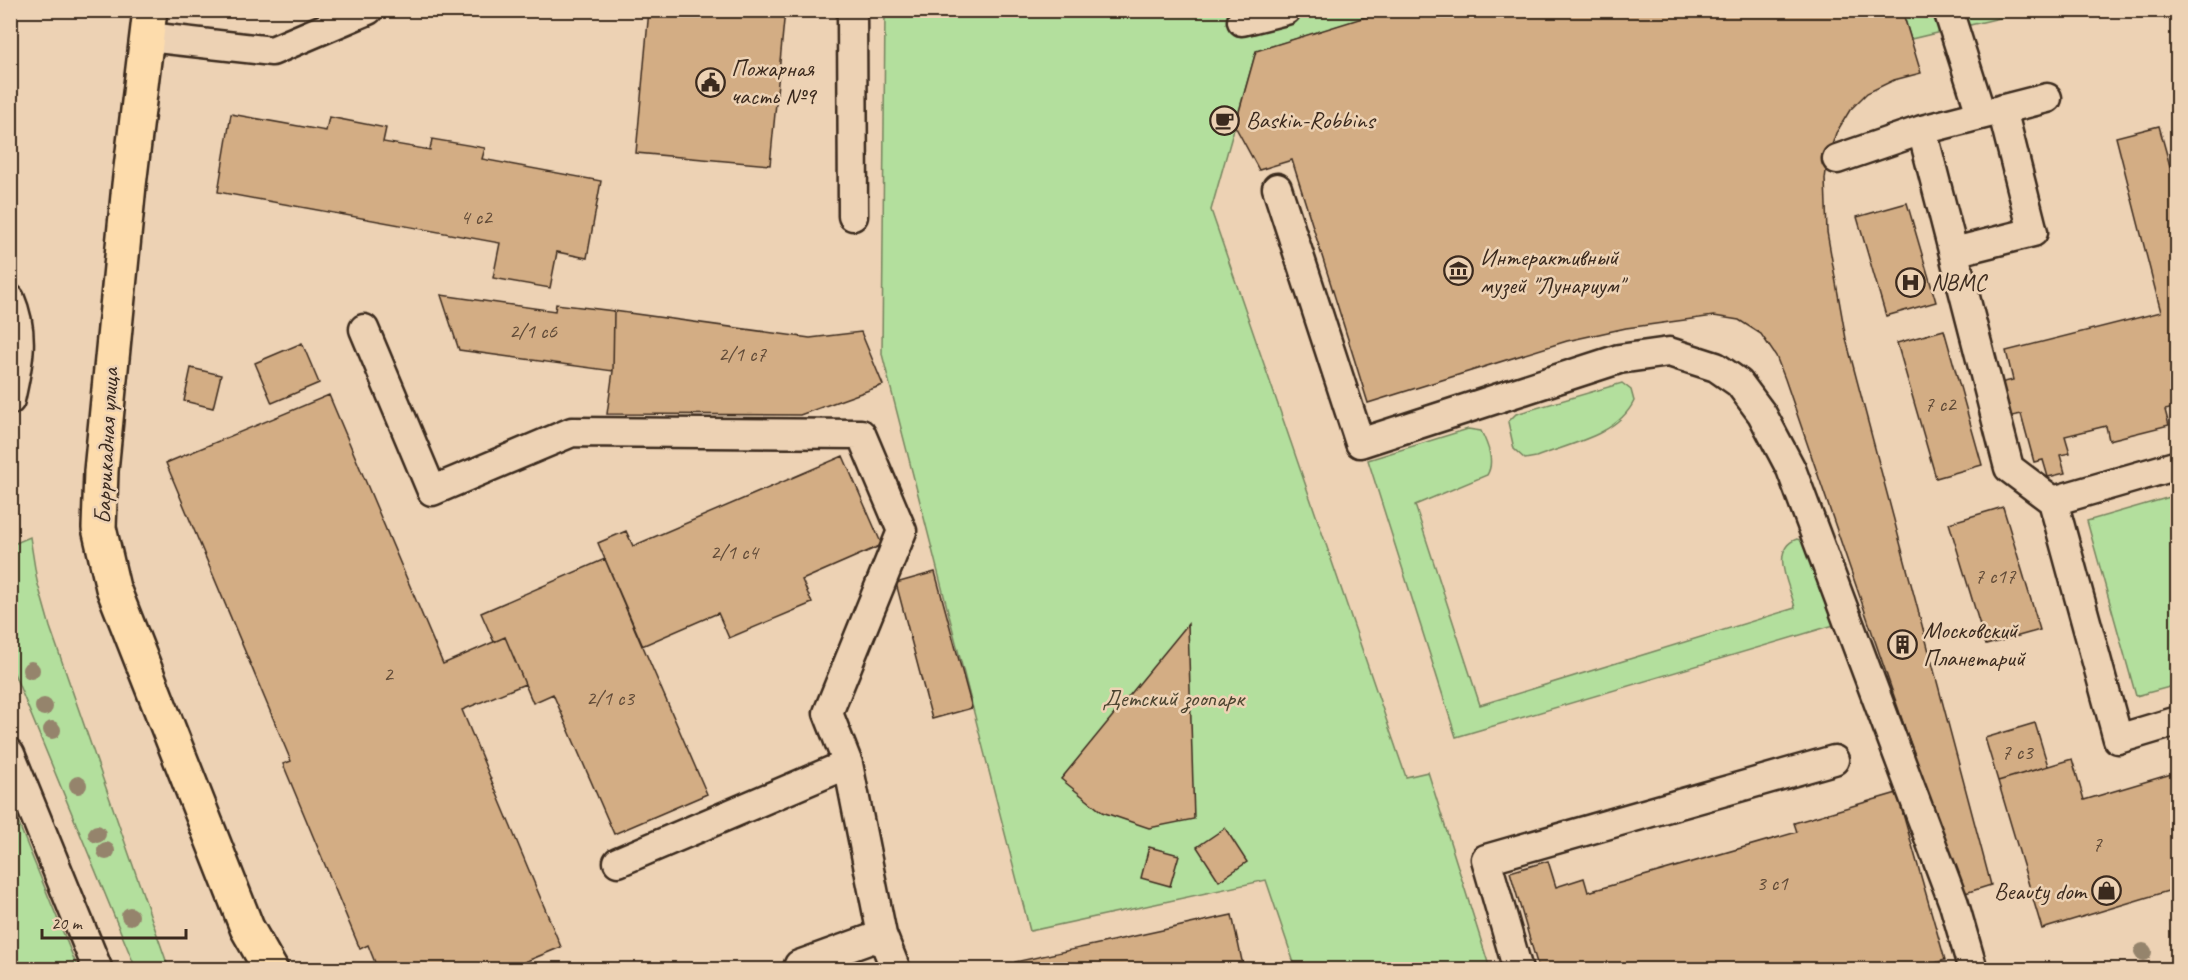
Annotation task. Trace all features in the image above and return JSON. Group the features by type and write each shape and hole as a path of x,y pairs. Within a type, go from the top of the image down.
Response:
{"main road":[{"name":"Баррикадная улица","path":"149,24 105,412 99,528 113,588 247,928 257,969"},
{"name":"Баррикадная улица","path":"247,928 271,969"}],"lane":[{"path":"149,24 272,51 368,10"},
{"path":"852,10 852,216"},
{"path":"1242,21 1286,10"},
{"path":"1948,10 1992,112 2033,232 1954,252"},
{"path":"1837,159 1922,130 2046,98"},
{"path":"1922,130 2009,468 2053,501 2118,739 2178,721"},
{"path":"1277,188 1360,442 1619,359 1669,352 1716,366 1739,383 1762,414 1791,469 1954,904 1973,969"},
{"path":"10,299 19,322 21,342 10,400"},
{"path":"364,329 432,490 572,432 861,434 902,531 828,713 848,764 882,935 896,969"},
{"path":"2053,501 2178,465"},
{"path":"10,754 98,969"},
{"path":"1518,969 1486,859 1834,759"},
{"path":"618,862 848,764"},
{"path":"797,969 799,965 882,935"}],"green space":[{"path":"1902,10 2029,11 1911,39"},
{"name":"Детский зоопарк","path":"885,11 1388,11 1256,51 1211,210 1406,777 1428,772 1490,969 1296,969 1266,880 1030,931 882,354"},
{"path":"1622,383 1631,390 1634,401 1627,413 1605,430 1577,443 1536,457 1525,459 1514,449 1508,422 1516,414"},
{"path":"1468,429 1481,431 1486,442 1490,453 1487,475 1415,505 1480,705 1795,608 1786,580 1783,560 1788,544 1797,539 1805,542 1834,625 1456,737 1368,460"},
{"path":"2177,495 2177,685 2136,696 2087,521"},
{"path":"30,537 37,581 50,627 169,969 136,969 11,666 11,545"},
{"path":"11,805 78,969 11,969"}],"building":[{"name":"Пожарная часть №9","path":"649,10 785,10 770,165 636,153"},
{"name":"Московский Планетарий","path":"1388,10 1902,10 1921,73 1894,80 1867,93 1850,110 1836,133 1828,157 1825,179 1827,232 1846,339 1991,885 1962,894 1785,379 1776,356 1761,334 1739,320 1714,316 1626,328 1567,341 1368,403 1292,160 1259,170 1235,126 1256,51"},
{"path":"231,114 326,131 329,117 386,128 383,142 430,150 432,139 485,148 482,159 601,181 587,258 557,252 550,288 493,278 500,243 218,192"},
{"path":"2159,126 2170,166 2178,164 2178,407 2165,410 2169,425 2109,440 2106,426 2065,436 2070,453 2060,455 2065,473 2048,477 2043,460 2034,462 2021,414 2008,417 2000,383 2013,380 2006,351 2161,312 2116,137"},
{"path":"1907,203 1936,302 1886,316 1857,217"},
{"path":"441,295 555,311 556,304 614,311 613,371 459,350"},
{"path":"614,311 810,338 861,332 883,385 800,415 607,414 613,371"},
{"path":"1944,330 1982,465 1936,478 1897,343"},
{"path":"302,343 319,383 272,403 255,363"},
{"path":"191,368 221,375 213,408 184,401"},
{"path":"329,395 443,664 505,637 525,684 462,710 561,947 515,966 517,970 378,970 368,945 360,949 283,764 291,761 166,463"},
{"path":"843,456 882,545 802,580 812,603 729,638 718,613 642,646 598,543 626,531 633,546"},
{"path":"2003,507 2040,630 1986,645 1949,523"},
{"path":"605,559 707,794 614,834 553,694 533,703 505,637 494,642 481,613"},
{"path":"935,572 972,708 932,719 896,583"},
{"path":"1188,624 1194,819 1149,828 1102,812 1061,779"},
{"path":"2035,723 2048,766 1998,781 1985,738"},
{"path":"2072,759 2084,800 2178,772 2178,888 2042,929 1998,781"},
{"path":"1897,793 1945,960 1913,970 1539,970 1510,872 1548,861 1556,887 1584,878 1588,892 1797,832 1794,823"},
{"path":"1225,828 1247,862 1219,881 1197,847"},
{"path":"1149,847 1179,855 1170,886 1141,878"},
{"path":"1232,915 1244,970 1017,970 1015,962"}],"place":[{"name":"Пожарная часть №9","path":"710,82"},
{"name":"Baskin-Robbins","path":"1225,120"},
{"name":"Интерактивный музей \"Лунариум\"","path":"1459,271"},
{"name":"NBMC","path":"1910,282"},
{"name":"Московский Планетарий","path":"1902,644"},
{"name":"Beauty dom","path":"2107,891"}]}
